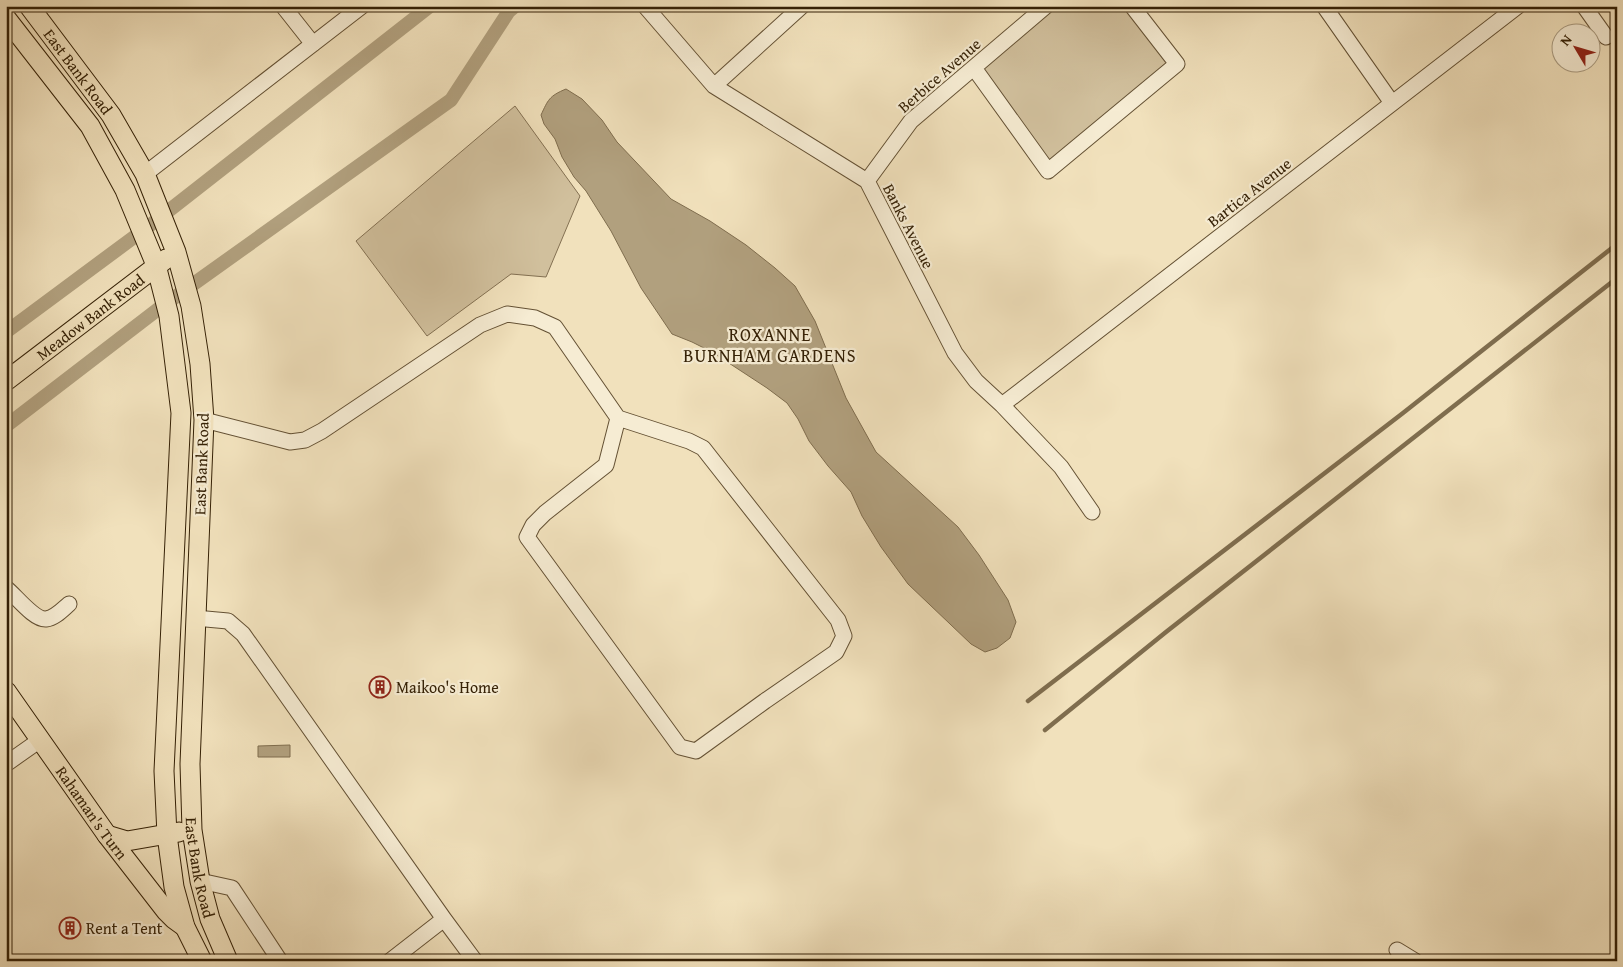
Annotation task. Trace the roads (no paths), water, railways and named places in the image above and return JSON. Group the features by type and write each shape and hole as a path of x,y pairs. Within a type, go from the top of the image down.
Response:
{"main road":[{"name":"East Bank Road","path":"29,6 111,116 145,174 176,252 191,306 200,364 204,420 190,764 192,830 200,881 210,919 228,961"},
{"name":"East Bank Road","path":"6,18 90,126 125,190 156,266 168,316 181,412 164,771 167,835 174,887 185,927 202,961"},
{"name":"Meadow Bank Road","path":"6,381 176,252"},
{"name":"Rahaman's Turn","path":"6,692 107,835 174,920 185,927"},
{"path":"107,835 127,841 192,830"}],"street":[{"path":"283,6 313,44"},
{"path":"145,174 362,6"},
{"name":"Banks Avenue","path":"645,6 714,86 867,181 955,353 976,382 1002,405 1061,467 1092,512"},
{"path":"714,86 802,6"},
{"name":"Berbice Avenue","path":"867,181 911,121 1046,6"},
{"path":"974,68 1048,171 1177,64 1132,6"},
{"path":"1324,6 1392,103"},
{"name":"Bartica Avenue","path":"1002,405 1518,6"},
{"path":"1584,6 1606,37"},
{"path":"204,420 290,442 305,440 322,431 480,325 508,314 535,318 555,327 618,418 703,448 838,620 844,636 836,652 696,752 680,747 527,537 533,525 545,513 606,465 618,418"},
{"path":"6,588 38,617 46,619 57,614 69,604"},
{"path":"195,618 228,621 243,634 475,961"},
{"path":"6,764 40,740"},
{"path":"200,881 232,888 280,961"},
{"path":"390,961 444,919"},
{"path":"1397,950 1415,961"}],"waterway":[{"path":"6,332 153,223 430,6"},
{"path":"6,426 157,310 451,100 509,11 515,6"},
{"path":"1028,701 1403,413 1617,244"},
{"path":"1045,730 1166,632 1617,278"}],"place":[{"name":"Maikoo's Home","path":"380,687"},
{"name":"Rent a Tent","path":"70,928"}],"district":[{"name":"ROXANNE BURNHAM GARDENS","path":"770,345"}]}
